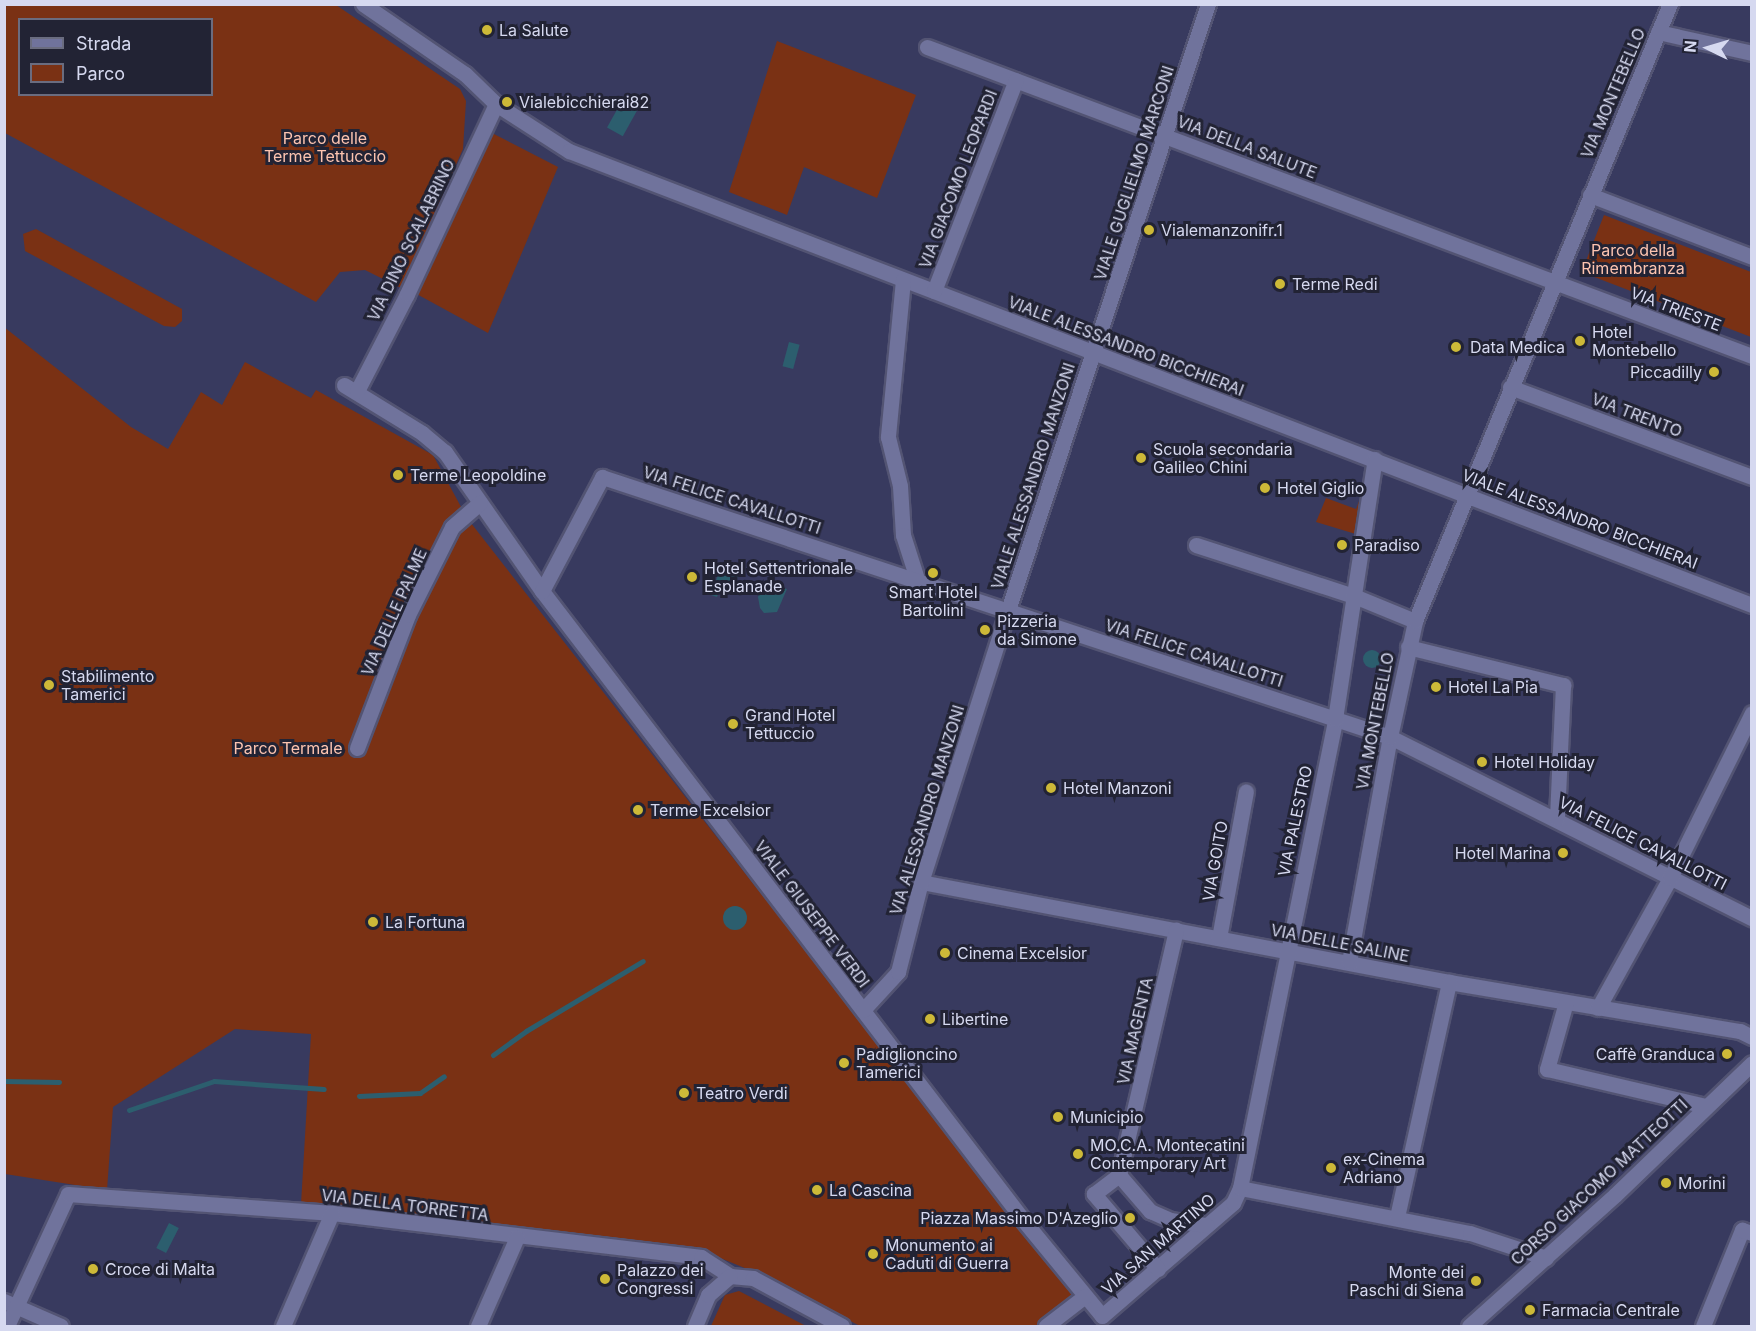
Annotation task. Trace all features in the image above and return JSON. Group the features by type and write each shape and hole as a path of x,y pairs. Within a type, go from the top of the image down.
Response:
{"street":[{"name":"VIALE ALESSANDRO BICCHIERAI","path":"363,4 465,74 496,104 569,151 1752,605"},
{"name":"VIALE GUGLIELMO MARCONI","path":"1093,353 1208,4"},
{"name":"VIA MONTEBELLO","path":"1349,963 1390,737 1415,621 1465,493 1670,4"},
{"path":"1658,32 1752,53"},
{"name":"VIA DELLA SALUTE","path":"927,47 1554,282"},
{"name":"VIA GIACOMO LEOPARDI","path":"934,291 1016,80"},
{"name":"VIA DINO SCALABRINO","path":"350,388 407,294 496,104"},
{"path":"1590,195 1752,257"},
{"path":"903,280 888,437 900,486 903,535 917,579"},
{"name":"VIA TRIESTE","path":"1554,282 1752,356"},
{"name":"VIALE ALESSANDRO MANZONI","path":"1008,610 1093,353"},
{"name":"VIA TRENTO","path":"1510,387 1752,477"},
{"name":"VIALE GIUSEPPE VERDI","path":"350,388 445,452 542,591 1101,1316"},
{"name":"VIA PALESTRO","path":"1240,1188 1335,719 1375,459"},
{"name":"VIA FELICE CAVALLOTTI","path":"542,591 602,477 917,579 1390,737 1752,918"},
{"name":"VIA DELLE PALME","path":"357,748 408,615 447,536 462,516 480,503"},
{"path":"1196,545 1354,596 1415,621"},
{"name":"VIA ALESSANDRO MANZONI","path":"863,1010 898,972 921,882 1008,610"},
{"path":"1408,646 1563,685 1557,819"},
{"path":"1598,1008 1670,878 1752,713"},
{"name":"VIA GOITO","path":"1219,938 1246,791"},
{"name":"VIA DELLE SALINE","path":"921,882 1449,982 1740,1031 1752,1037"},
{"name":"VIA MAGENTA","path":"1119,1175 1176,930"},
{"path":"1397,1217 1449,982"},
{"path":"1566,1002 1547,1069 1706,1106"},
{"name":"CORSO GIACOMO MATTEOTTI","path":"1469,1326 1546,1257 1752,1063"},
{"path":"1158,1269 1094,1194 1119,1175 1150,1211 1170,1220 1207,1225"},
{"path":"1240,1188 1470,1233 1546,1257"},
{"name":"VIA SAN MARTINO","path":"1101,1316 1239,1197 1240,1188"},
{"name":"VIA DELLA TORRETTA","path":"10,1304 68,1194 332,1213 517,1237 701,1257 730,1276 753,1278 842,1326"},
{"path":"283,1326 332,1213"},
{"path":"1703,1326 1747,1231"},
{"path":"478,1326 517,1237"},
{"path":"695,1326 708,1295 730,1276"},
{"path":"1046,1326 1085,1296"},
{"path":"7,1326 10,1304 61,1326"}],"green space":[{"name":"Parco delle Terme Tettuccio","path":"4,5 336,5 460,89 466,101 463,149 401,288 365,270 340,272 316,302 5,133"},
{"path":"777,41 916,95 877,198 804,167 787,215 729,192"},
{"path":"492,133 558,167 488,333 413,292"},
{"name":"Parco della Rimembranza","path":"1604,215 1751,272 1751,337 1589,275 1591,268 1584,266"},
{"path":"36,229 182,309 182,321 175,327 164,326 25,251 23,234"},
{"name":"Parco Termale","path":"4,327 131,427 168,449 201,392 222,405 245,362 311,398 316,390 433,455 467,518 1076,1296 1035,1326 860,1326 762,1275 698,1249 301,1204 311,1034 235,1029 113,1107 107,1190 5,1174"},
{"path":"1368,478 1359,535 1316,522 1326,498 1356,509"},
{"path":"739,1291 806,1326 711,1326 725,1295"}],"water":[{"path":"624,97 640,106 623,136 607,128"},
{"path":"789,342 800,345 793,369 783,366"},
{"path":"721,566 739,572 735,586 722,582 717,597 711,595"},
{"path":"764,582 787,589 777,612 764,613 760,608 758,597"},
{"path":"1368,650 1376,650 1381,655 1379,666 1368,668 1363,663 1363,655"},
{"path":"735,906 744,909 747,918 744,927 735,930 726,927 723,918 726,909"},
{"path":"169,1223 179,1228 166,1253 156,1248"}],"waterway":[{"path":"493,1055 526,1031 643,961"},
{"path":"359,1096 420,1093 444,1076"},
{"path":"4,1081 59,1082"},
{"path":"129,1110 214,1081 324,1089"}],"place":[{"name":"La Salute","path":"487,30"},
{"name":"Vialebicchierai82","path":"507,102"},
{"name":"Vialemanzonifr.1","path":"1149,230"},
{"name":"Terme Redi","path":"1280,284"},
{"name":"Hotel Montebello","path":"1580,341"},
{"name":"Data Medica","path":"1456,347"},
{"name":"Piccadilly","path":"1714,372"},
{"name":"Scuola secondaria Galileo Chini","path":"1141,458"},
{"name":"Terme Leopoldine","path":"398,475"},
{"name":"Hotel Giglio","path":"1265,488"},
{"name":"Paradiso","path":"1342,545"},
{"name":"Smart Hotel Bartolini","path":"933,573"},
{"name":"Hotel Settentrionale Esplanade","path":"692,577"},
{"name":"Pizzeria da Simone","path":"985,630"},
{"name":"Stabilimento Tamerici","path":"49,685"},
{"name":"Hotel La Pia","path":"1436,687"},
{"name":"Grand Hotel Tettuccio","path":"733,724"},
{"name":"Hotel Holiday","path":"1482,762"},
{"name":"Hotel Manzoni","path":"1051,788"},
{"name":"Terme Excelsior","path":"638,810"},
{"name":"Hotel Marina","path":"1563,853"},
{"name":"La Fortuna","path":"373,922"},
{"name":"Cinema Excelsior","path":"945,953"},
{"name":"Libertine","path":"930,1019"},
{"name":"Caffè Granduca","path":"1727,1054"},
{"name":"Padiglioncino Tamerici","path":"844,1063"},
{"name":"Teatro Verdi","path":"684,1093"},
{"name":"Municipio","path":"1058,1117"},
{"name":"MO.C.A. Montecatini Contemporary Art","path":"1078,1154"},
{"name":"ex-Cinema Adriano","path":"1331,1168"},
{"name":"Morini","path":"1666,1183"},
{"name":"La Cascina","path":"817,1190"},
{"name":"Piazza Massimo D'Azeglio","path":"1130,1218"},
{"name":"Monumento ai Caduti di Guerra","path":"873,1254"},
{"name":"Croce di Malta","path":"93,1269"},
{"name":"Palazzo dei Congressi","path":"605,1279"},
{"name":"Monte dei Paschi di Siena","path":"1476,1281"},
{"name":"Farmacia Centrale","path":"1530,1310"}]}
